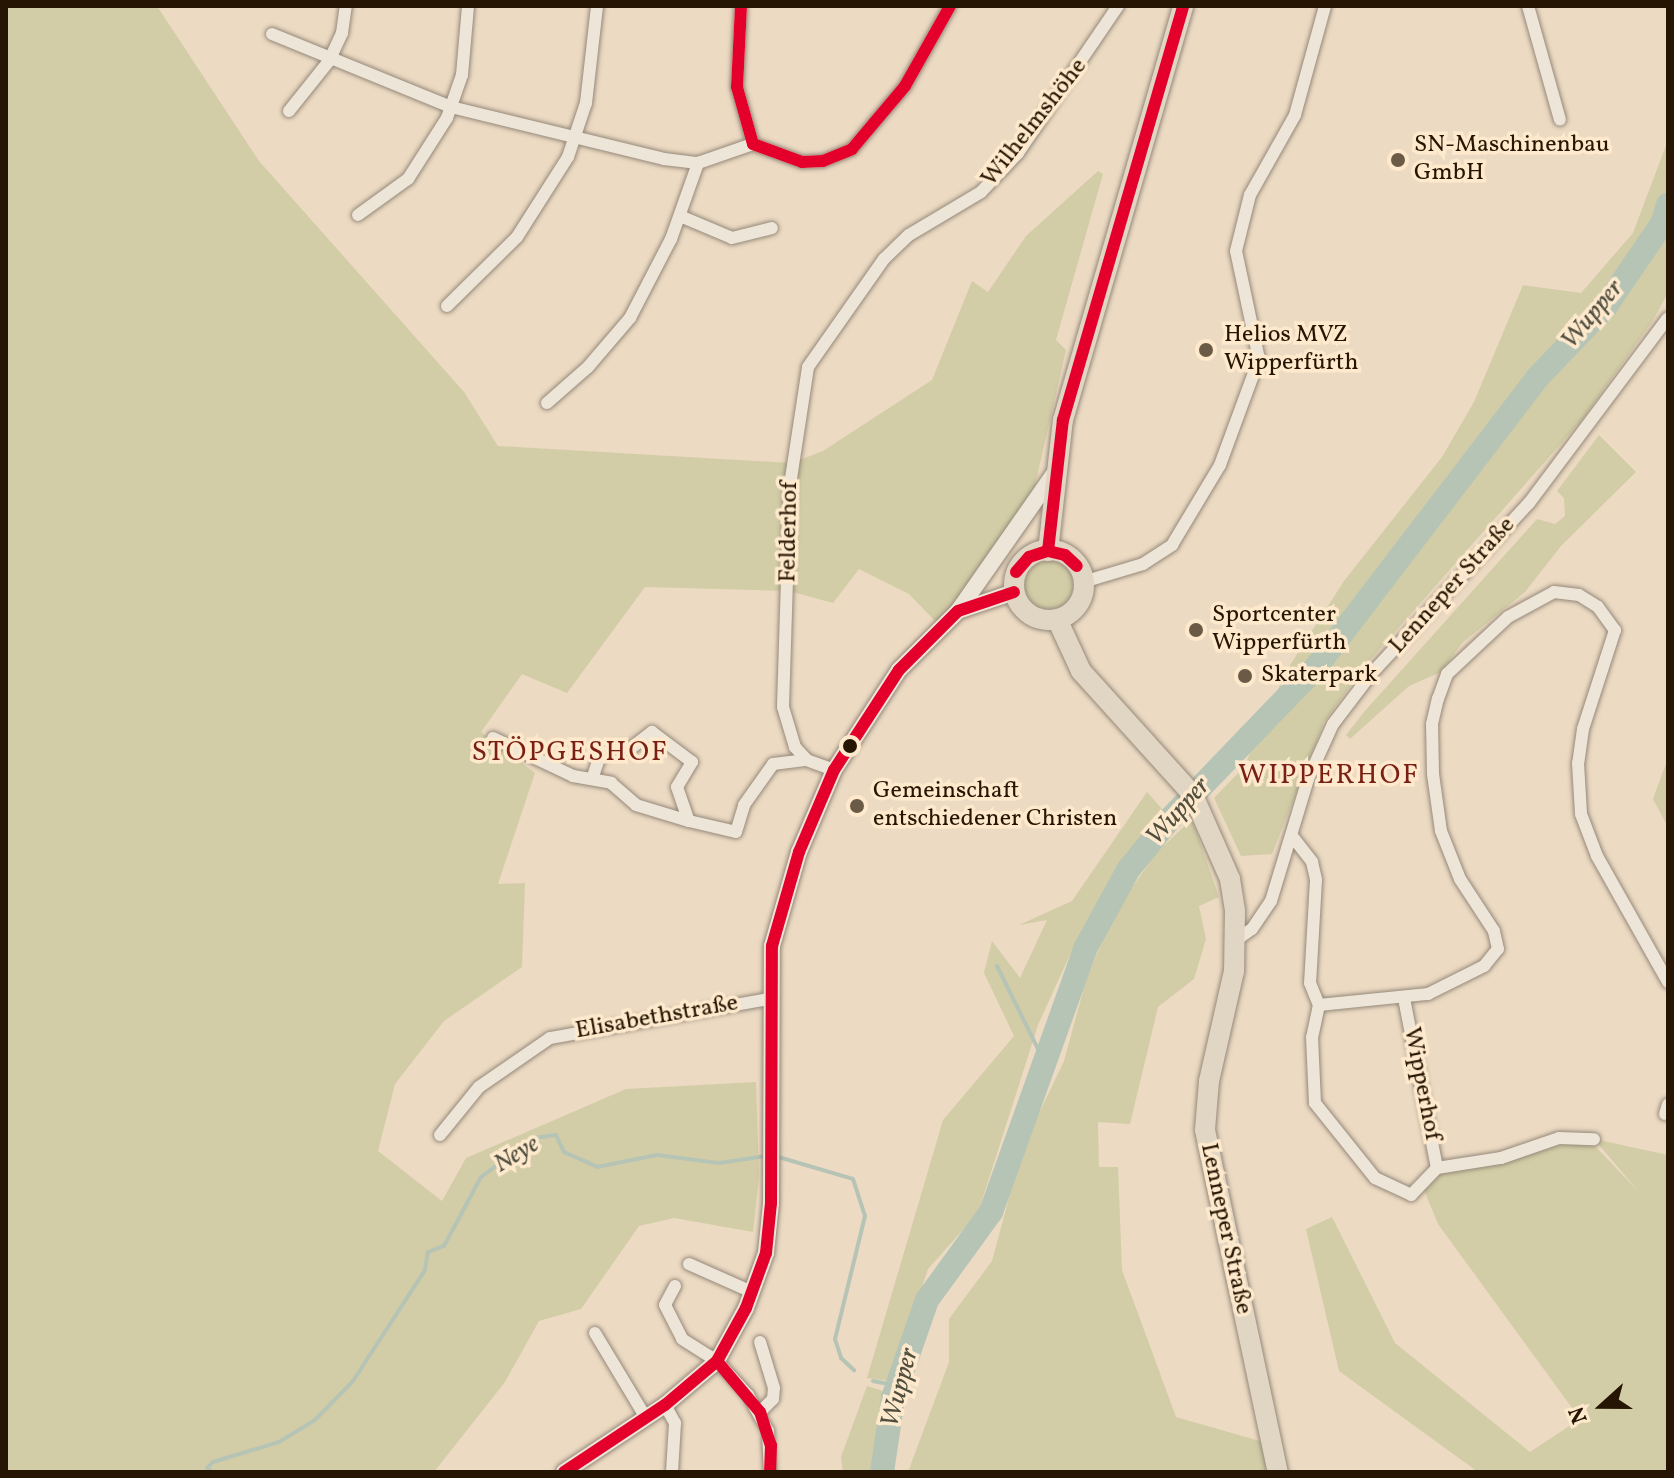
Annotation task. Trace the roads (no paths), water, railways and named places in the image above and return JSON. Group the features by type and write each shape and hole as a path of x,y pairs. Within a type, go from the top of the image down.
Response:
{"main road":[{"path":"1048,551 1054,474 1080,352 1183,6"},
{"path":"1048,551 1072,559 1083,582 1080,601 1057,619 1030,615 1014,592 1022,563 1048,551"},
{"path":"1057,619 1081,671 1167,762 1205,815 1233,896 1236,940"},
{"name":"Lenneper Straße","path":"1236,940 1205,1101 1205,1130 1278,1472"}],"street":[{"path":"289,111 329,61 342,33 346,6"},
{"path":"358,215 408,179 451,107 462,75 468,6"},
{"path":"447,306 517,237 578,137 597,6"},
{"path":"741,6 737,87 753,144"},
{"path":"272,34 329,61 451,107 698,163 753,144 802,162 823,161 852,149 905,86 950,6"},
{"name":"Wilhelmshöhe","path":"863,286 909,235 981,192 1018,153 1118,6"},
{"path":"1083,582 1143,564 1172,545 1220,465 1259,359 1236,251 1250,195 1295,115 1325,6"},
{"path":"1528,6 1560,120"},
{"path":"547,403 588,367 630,318 680,216 698,163"},
{"path":"680,216 732,238 772,228"},
{"name":"Felderhof","path":"807,760 787,729 783,707 791,474 808,367 863,286"},
{"name":"Lenneper Straße","path":"1236,940 1248,934 1266,911 1308,779 1333,724 1372,673 1529,503 1668,318"},
{"path":"564,1472 665,1405 717,1361 752,1292 766,1253 773,1176 768,999 775,932 799,852 834,770 899,670 958,611 1054,474"},
{"path":"958,611 1014,592"},
{"path":"1292,836 1312,862 1316,880 1310,983 1319,1005 1404,999 1456,982 1484,966 1498,949 1494,931 1460,879 1441,831 1433,774 1432,724 1447,674 1468,650 1520,608 1562,592 1598,607 1615,630 1583,729 1579,805 1597,856 1668,982"},
{"path":"592,779 599,759 612,748 630,749 652,732 692,762 677,787 689,821"},
{"path":"493,738 573,776 611,783 636,805 736,832 744,805 773,764 807,760 834,770"},
{"name":"Elisabethstraße","path":"440,1135 479,1087 550,1038 768,999"},
{"name":"Wipperhof","path":"1404,999 1437,1168"},
{"name":"Wipperhof","path":"1319,1005 1311,1079 1315,1103 1328,1123 1384,1185 1411,1195 1437,1168 1501,1158 1559,1138 1594,1139"},
{"path":"689,1264 752,1292"},
{"path":"675,1286 665,1305 682,1339 717,1361 760,1412 771,1445 770,1472"},
{"path":"595,1333 646,1418"},
{"path":"760,1342 774,1388 773,1399 760,1412"},
{"path":"665,1405 675,1423 672,1472"}],"waterway":[{"name":"Wupper","path":"882,1472 893,1398 927,1300 991,1212 1085,949 1128,870 1168,821 1317,666 1537,378 1606,306 1663,222 1668,205"},
{"path":"997,966 1046,1065"},
{"name":"Neye","path":"212,1472 207,1468 213,1462 279,1442 315,1420 353,1381 425,1270 428,1252 444,1246 481,1177 534,1138 556,1135 564,1152 597,1167 657,1155 719,1163 766,1156"},
{"name":"Neye","path":"775,1156 853,1179 865,1216 835,1339 841,1358 854,1370"},
{"name":"Neye","path":"873,1381 898,1386"}],"place":[{"name":"SN-Maschinenbau GmbH","path":"1398,160"},
{"name":"Helios MVZ Wipperfürth","path":"1206,350"},
{"name":"Sportcenter Wipperfürth","path":"1196,630"},
{"name":"Skaterpark","path":"1245,676"},
{"name":"Gemeinschaft entschiedener Christen","path":"857,806"}],"district":[{"name":"STÖPGESHOF","path":"570,753"},
{"name":"WIPPERHOF","path":"1329,776"}]}
